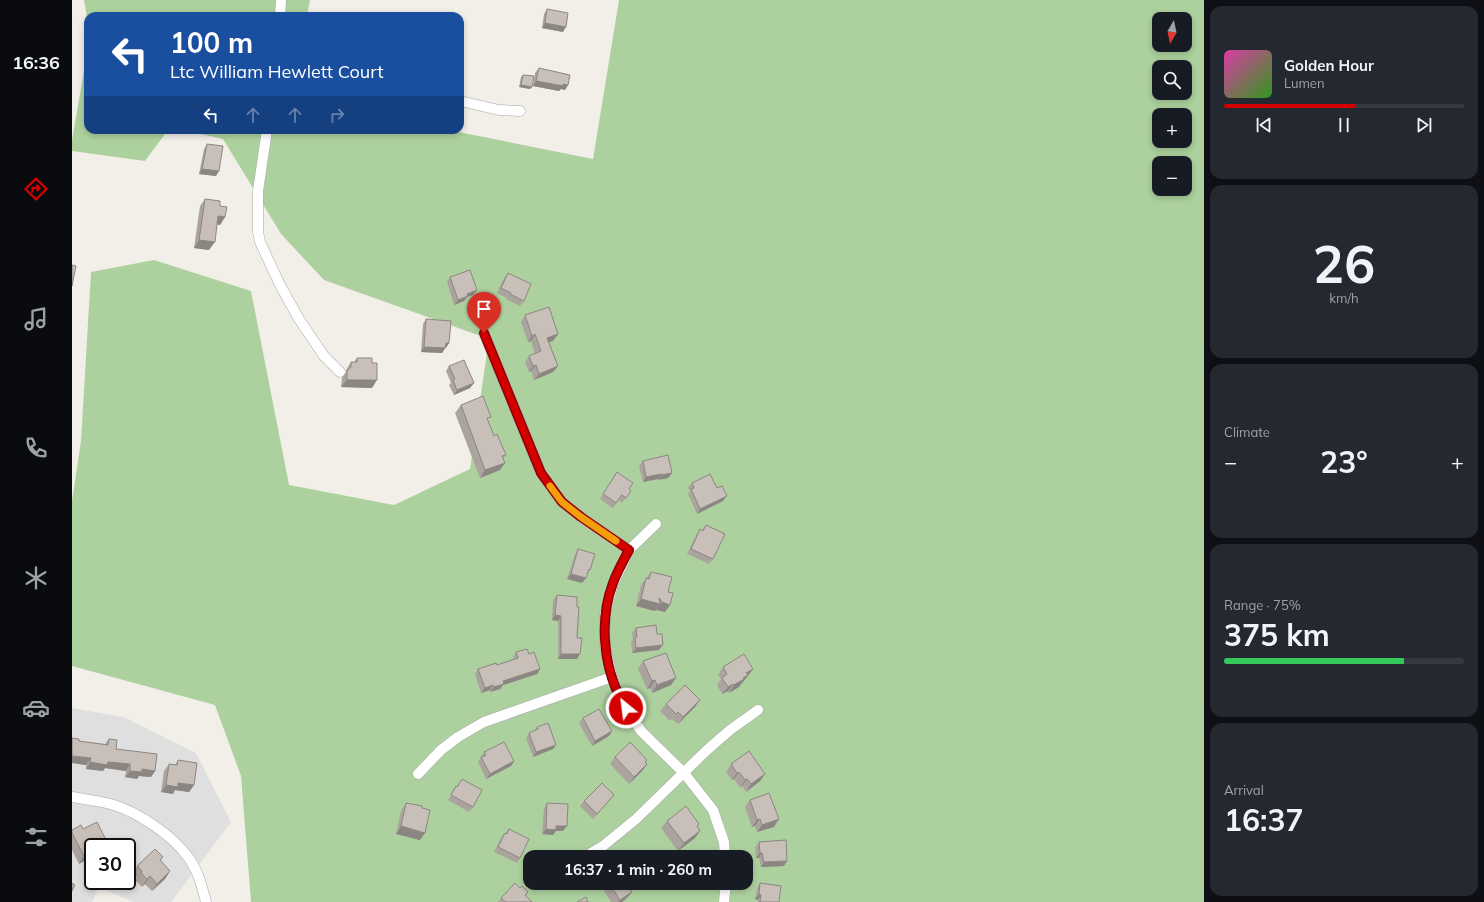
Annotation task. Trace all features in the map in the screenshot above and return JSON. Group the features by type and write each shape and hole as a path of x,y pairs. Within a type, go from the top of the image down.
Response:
{"street":[{"path":"280,12 281,0"},
{"path":"464,102 499,110 520,111"},
{"path":"266,134 258,191 258,232 260,242 280,285 299,319 324,356 340,372"},
{"path":"484,333 541,473 562,502 629,550"},
{"path":"656,524 629,550 613,584 605,614 605,646 612,677 619,697 641,731 684,773 713,810 724,842 725,850"},
{"path":"418,774 441,750 458,737 484,722 612,677"},
{"path":"596,850 603,846 636,818 718,740 758,710"},
{"path":"72,797 114,805 145,820 170,838 188,857 201,881 206,902"},
{"path":"724,902 725,890"}],"shaded area":[{"path":"72,708 123,717 196,753 231,822 171,902 133,902 106,890 136,890 136,838 84,838 84,890 98,890 92,902 72,902"}],"green space":[{"path":"84,0 310,0 308,12 86,12"},
{"path":"619,0 1204,0 1204,902 251,902 241,776 215,705 72,666 72,501 81,441 91,272 154,260 251,291 289,485 394,505 470,469 489,339 324,280 281,234 223,139 201,134 464,134 593,159"},
{"path":"84,71 84,134 165,134 145,161 72,151 72,140"}],"building":[{"path":"547,9 568,13 566,27 545,23"},
{"path":"539,68 570,75 568,85 563,84 563,86 536,81"},
{"path":"523,75 534,76 532,87 521,85"},
{"path":"207,144 223,146 219,171 202,169"},
{"path":"205,199 220,201 220,206 227,207 225,217 218,216 215,242 199,240"},
{"path":"72,265 76,266 72,286"},
{"path":"470,270 477,290 458,300 450,277"},
{"path":"508,273 531,284 524,301 501,288"},
{"path":"549,307 558,334 547,338 558,366 539,374 536,365 533,366 529,356 541,351 535,334 532,336 525,315"},
{"path":"426,319 451,321 449,343 446,343 445,348 424,347"},
{"path":"357,358 372,358 372,363 377,363 377,380 347,380 347,371 351,367 351,362 357,362"},
{"path":"464,360 474,383 457,390 453,380 455,379 449,366"},
{"path":"483,396 491,417 487,418 494,436 497,434 506,455 502,456 505,463 485,470 461,405"},
{"path":"668,455 672,473 646,477 643,461"},
{"path":"617,472 633,483 629,489 631,491 626,498 622,495 616,503 603,494"},
{"path":"710,474 717,488 722,486 727,496 700,509 691,489 694,488 692,483"},
{"path":"706,525 725,534 713,559 691,549 700,529 703,531"},
{"path":"578,549 595,554 586,578 571,574"},
{"path":"651,572 672,577 668,592 673,593 670,605 662,602 659,598 660,604 641,599 646,578 649,579"},
{"path":"557,595 577,597 577,607 579,607 577,638 582,638 580,654 561,654 561,616 555,615"},
{"path":"656,625 657,634 662,634 663,645 636,648 636,628"},
{"path":"527,649 529,654 534,652 540,669 503,681 504,684 494,687 493,685 485,688 478,669 518,658 516,652"},
{"path":"666,653 676,678 657,685 655,680 652,681 643,661"},
{"path":"744,654 753,669 746,673 748,675 743,678 744,679 728,687 722,678 727,674 723,667"},
{"path":"685,685 700,700 683,717 678,712 676,714 666,704"},
{"path":"599,709 612,731 595,741 583,718"},
{"path":"548,723 556,745 536,752 529,733 538,729 537,727"},
{"path":"72,738 79,739 79,741 108,745 109,739 117,740 116,749 157,754 155,771 142,769 142,772 130,771 130,764 108,762 107,765 90,762 91,758 72,756"},
{"path":"504,742 514,761 490,774 481,757 486,755 484,752"},
{"path":"630,742 647,760 645,762 647,764 634,777 615,757"},
{"path":"749,751 765,774 751,784 747,779 745,780 739,772 737,773 731,764"},
{"path":"178,760 197,763 194,785 178,783 178,787 166,785 169,764 177,765"},
{"path":"462,779 482,790 473,807 451,795"},
{"path":"602,783 614,795 597,814 584,801"},
{"path":"769,793 779,819 762,825 760,819 757,820 750,800"},
{"path":"406,803 422,806 422,808 430,810 425,833 401,826"},
{"path":"547,803 568,804 567,826 556,826 556,830 546,829"},
{"path":"686,806 699,824 697,826 700,831 684,843 667,821"},
{"path":"97,822 105,838 84,838 84,856 72,833 72,830 81,825 83,829"},
{"path":"509,829 529,839 520,858 498,847 505,833 507,834"},
{"path":"786,840 787,861 764,862 762,853 760,853 759,842"},
{"path":"155,849 163,857 160,860 170,871 157,884 150,876 147,879 137,866"},
{"path":"72,883 75,885 72,891"},
{"path":"515,883 520,888 522,886 523,890 528,892 525,895 532,902 506,902 501,898"},
{"path":"760,883 781,886 779,902 760,902"},
{"path":"614,890 631,890 632,892 620,900"},
{"path":"586,897 588,902 577,902"}],"slow traffic":[{"path":"550,486 562,502 616,541"}],"route":[{"path":"484,333 541,473 562,502 629,550 613,584 605,614 605,646 612,677 619,697 626,708"}]}
